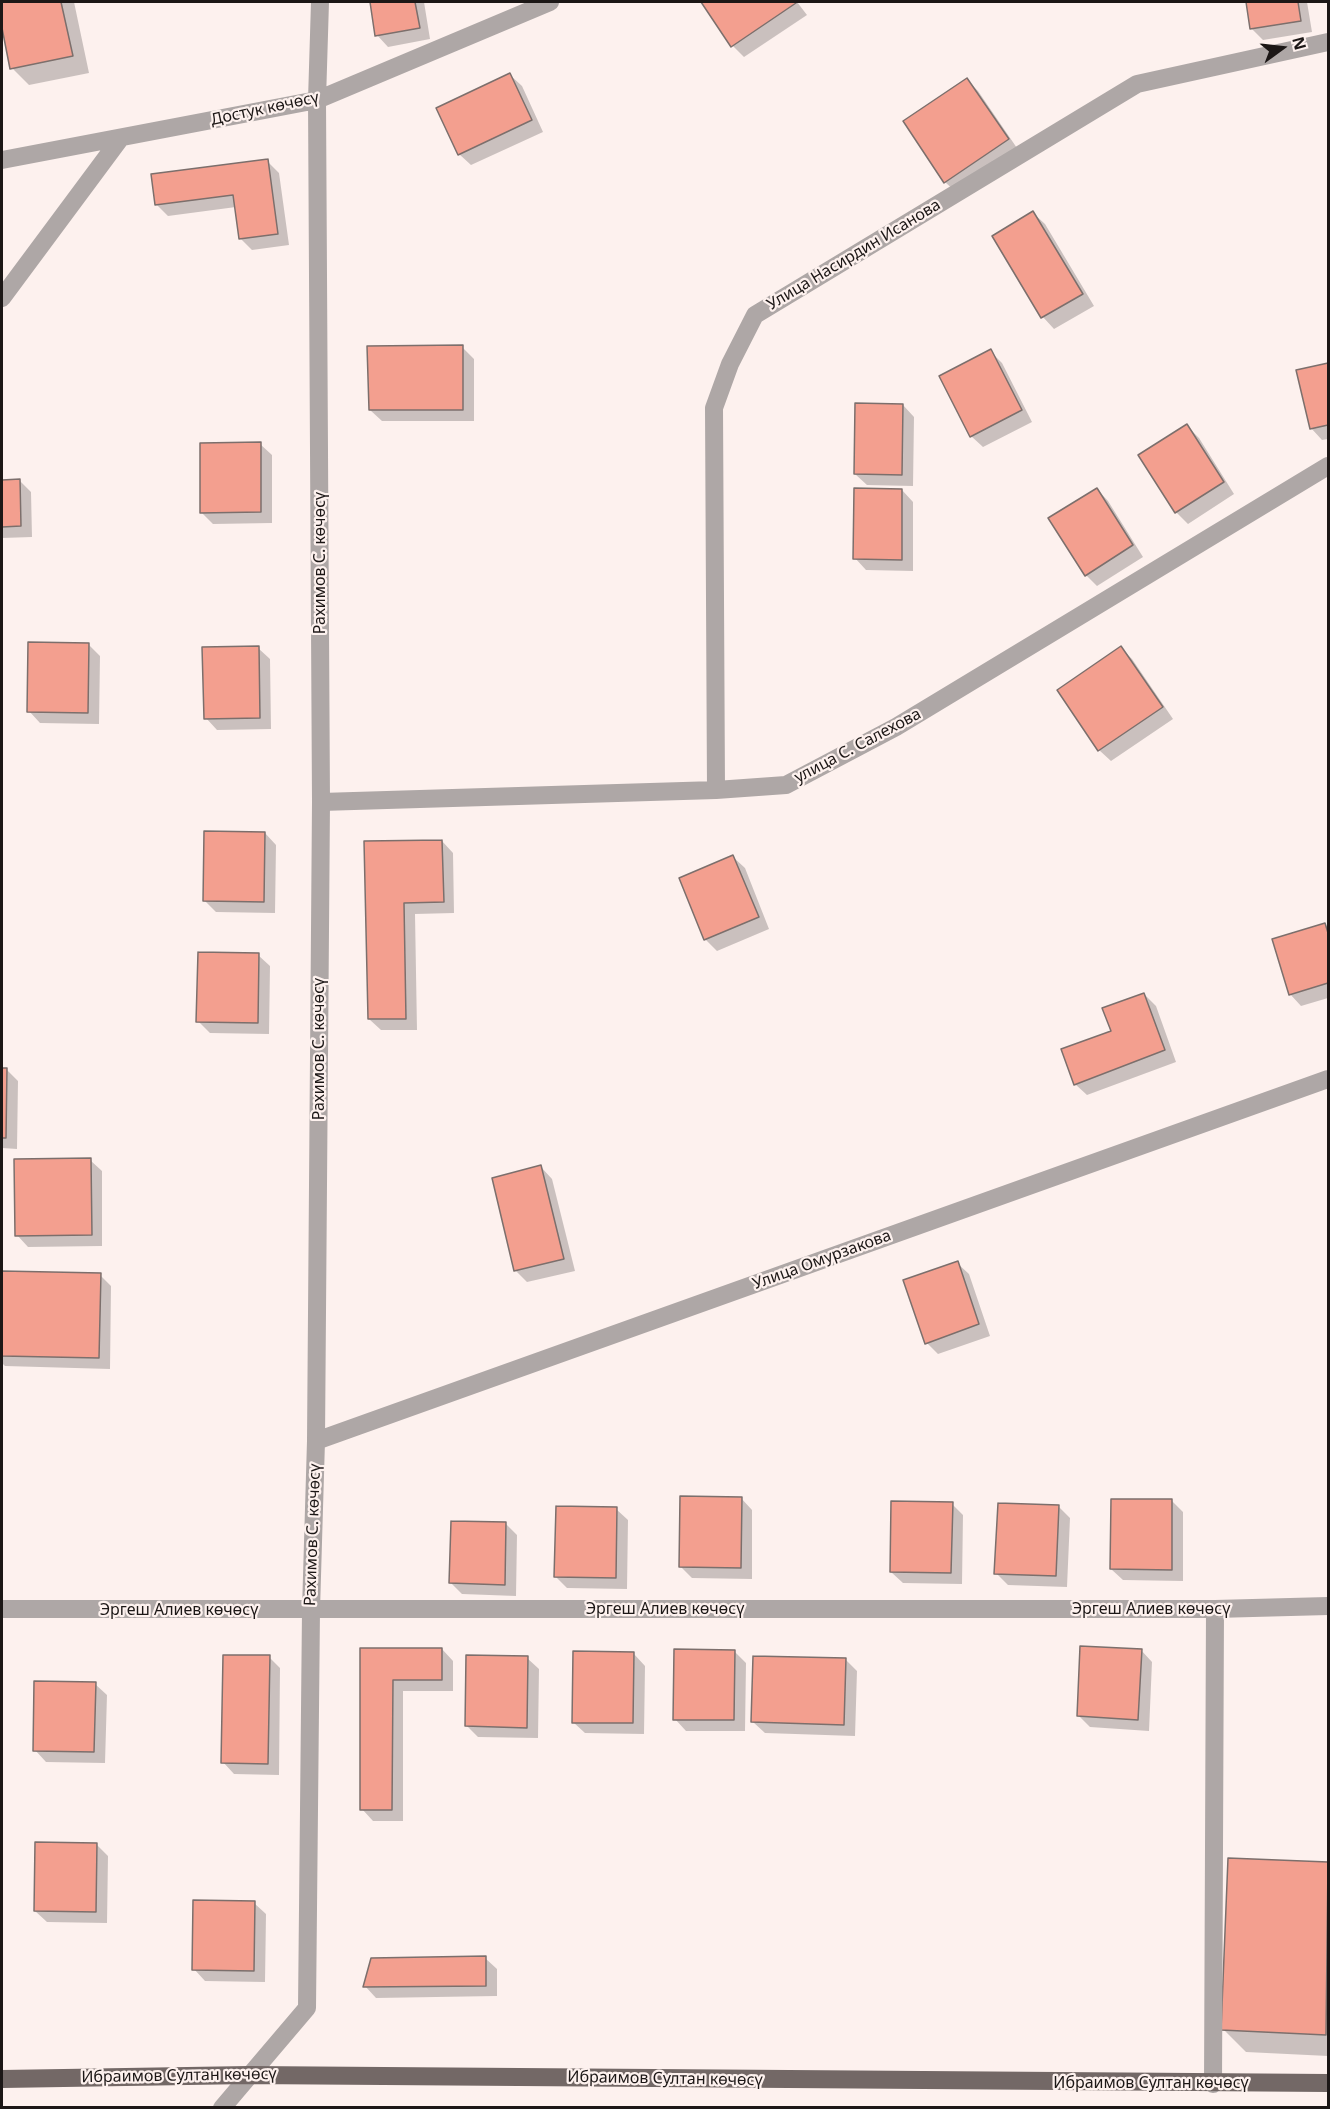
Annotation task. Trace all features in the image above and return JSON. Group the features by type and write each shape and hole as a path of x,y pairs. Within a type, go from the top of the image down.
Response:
{"main road":[{"name":"Ибраимов Султан көчөсү","path":"2,2079 249,2075 1213,2084 1329,2083"}],"street":[{"name":"Рахимов С. көчөсү","path":"222,2108 307,2008 311,1610 316,1442 321,802 317,100 320,2"},
{"name":"Достук көчөсү","path":"2,160 317,100 550,2"},
{"name":"Улица Насирдин Исанова","path":"716,790 714,408 730,364 755,315 1137,84 1329,42"},
{"path":"2,298 120,139"},
{"name":"улица С. Салехова","path":"321,802 716,790 786,785 896,727 1329,466"},
{"name":"Улица Омурзакова","path":"316,1442 1329,1079"},
{"name":"Эргеш Алиев көчөсү","path":"2,1610 1215,1609 1329,1606"},
{"path":"1213,2084 1215,1609"}],"building":[{"path":"2,2 61,2 73,56 10,69 2,28"},
{"path":"370,2 415,2 420,28 375,36"},
{"path":"701,2 795,2 796,3 731,47"},
{"path":"1246,2 1298,2 1301,21 1250,29"},
{"path":"510,73 532,120 458,155 436,108"},
{"path":"967,78 1009,139 944,183 903,121"},
{"path":"268,159 278,234 239,239 233,195 155,205 151,174"},
{"path":"1033,211 1083,294 1041,318 992,236"},
{"path":"463,345 463,410 369,410 367,346"},
{"path":"991,349 1022,410 970,437 939,376"},
{"path":"1328,363 1328,425 1310,429 1296,370"},
{"path":"855,403 903,404 902,475 854,474"},
{"path":"1187,424 1224,482 1175,513 1138,455"},
{"path":"261,442 261,512 200,513 200,443"},
{"path":"20,479 21,526 2,527 2,480"},
{"path":"854,488 902,489 902,560 853,559"},
{"path":"1097,488 1133,545 1085,576 1048,518"},
{"path":"28,642 89,643 88,713 27,712"},
{"path":"259,646 260,718 204,719 202,647"},
{"path":"1121,646 1163,707 1098,751 1057,690"},
{"path":"204,831 265,832 264,902 203,901"},
{"path":"442,840 444,902 404,903 406,1019 368,1019 364,841"},
{"path":"733,855 759,917 704,940 679,878"},
{"path":"1325,923 1328,933 1328,983 1289,995 1272,939"},
{"path":"198,952 259,953 258,1023 196,1022"},
{"path":"1144,993 1165,1050 1074,1085 1061,1049 1111,1031 1102,1008"},
{"path":"2,1068 7,1068 6,1138 2,1138"},
{"path":"91,1158 92,1235 15,1236 14,1159"},
{"path":"541,1165 564,1259 514,1271 492,1178"},
{"path":"958,1261 979,1324 925,1344 903,1280"},
{"path":"2,1271 101,1273 99,1358 2,1356"},
{"path":"680,1496 742,1497 741,1568 679,1567"},
{"path":"1111,1499 1172,1499 1172,1570 1110,1569"},
{"path":"891,1501 953,1502 951,1573 890,1572"},
{"path":"998,1503 1059,1505 1056,1576 994,1574"},
{"path":"556,1506 617,1507 616,1578 554,1577"},
{"path":"451,1521 506,1522 505,1585 449,1583"},
{"path":"1080,1646 1142,1649 1138,1720 1077,1716"},
{"path":"360,1648 442,1648 442,1680 393,1680 392,1810 360,1810"},
{"path":"674,1649 735,1650 734,1720 673,1720"},
{"path":"573,1651 634,1652 633,1723 572,1723"},
{"path":"223,1655 270,1655 268,1764 221,1763"},
{"path":"466,1655 528,1656 527,1728 465,1726"},
{"path":"753,1656 846,1658 844,1725 751,1722"},
{"path":"34,1681 96,1682 94,1752 33,1751"},
{"path":"35,1842 97,1843 96,1912 34,1911"},
{"path":"1228,1858 1328,1862 1326,2035 1221,2030"},
{"path":"193,1900 255,1901 254,1971 192,1970"},
{"path":"486,1956 486,1986 363,1987 371,1958"}]}
